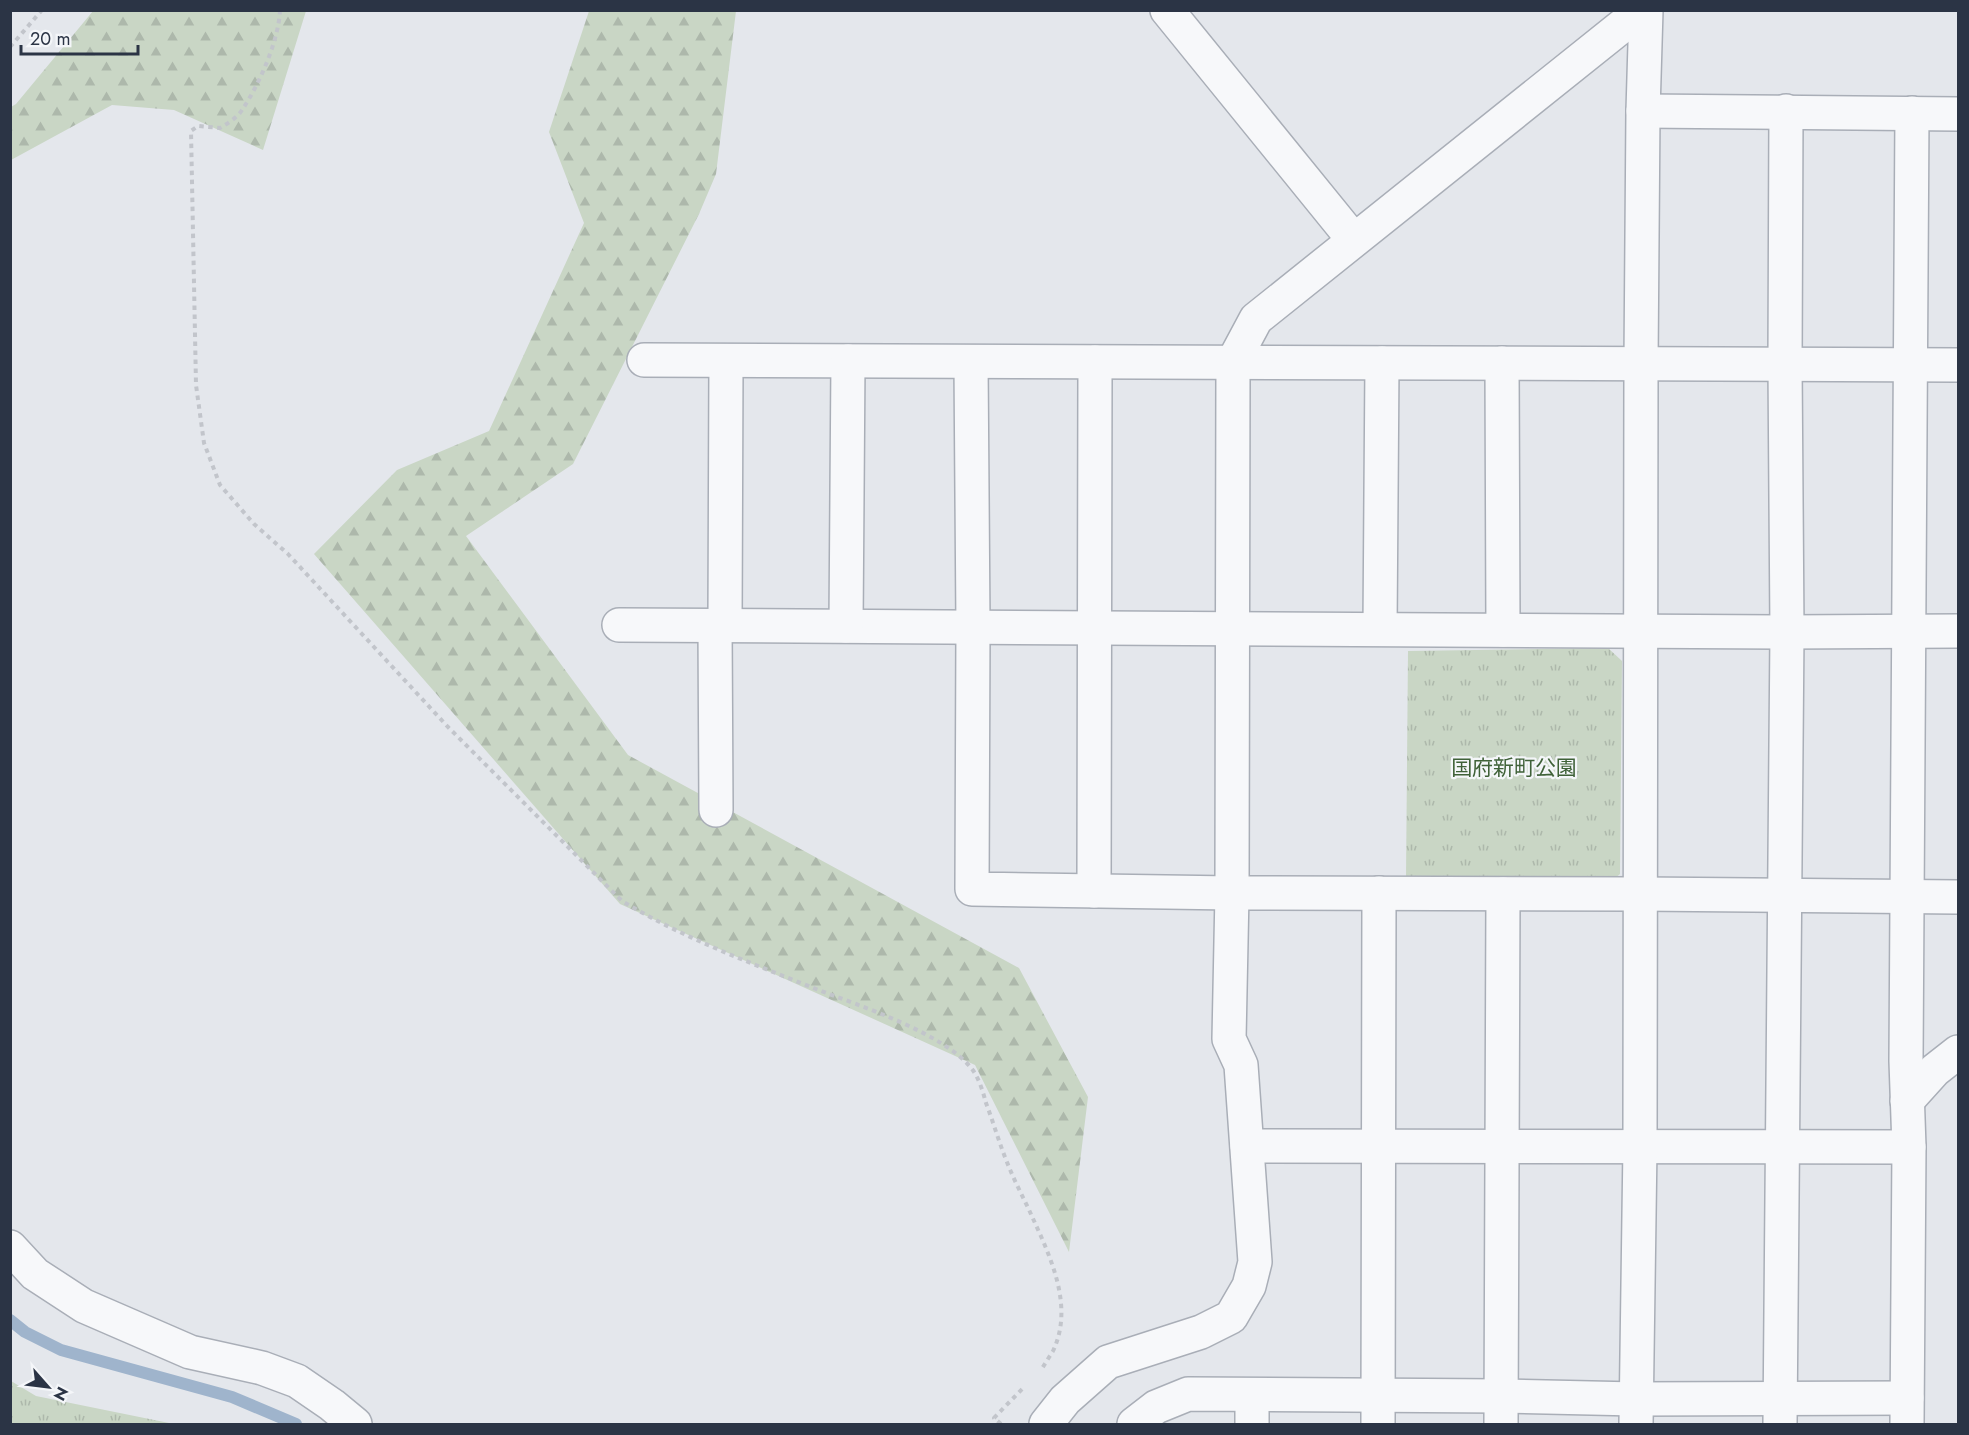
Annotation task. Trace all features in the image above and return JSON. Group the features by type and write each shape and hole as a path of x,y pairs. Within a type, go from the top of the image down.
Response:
{"street":[{"path":"1167,10 1353,239"},
{"path":"1046,1425 1065,1400 1108,1362 1201,1332 1231,1317 1249,1286 1255,1263 1241,1065 1229,1039 1232,893 1233,362 1256,319 1353,239 1644,10"},
{"path":"1636,1412 1640,1146 1640,631 1644,10"},
{"path":"1643,111 1959,114"},
{"path":"1781,1411 1787,632 1786,111"},
{"path":"1134,1425 1156,1407 1188,1394 1252,1410 1907,1411 1909,1147 1906,1101 1912,113"},
{"path":"644,360 1959,365"},
{"path":"716,810 726,361"},
{"path":"846,626 848,361"},
{"path":"971,362 972,889 1232,893 1959,897"},
{"path":"1094,891 1095,362"},
{"path":"1380,628 1382,363"},
{"path":"1502,363 1503,630"},
{"path":"619,625 1959,631"},
{"path":"1378,1410 1379,893"},
{"path":"1501,1410 1503,894"},
{"path":"1906,1101 1935,1070 1959,1052"},
{"path":"1246,1146 1909,1147"},
{"path":"10,1247 35,1274 84,1306 190,1352 262,1368 297,1381 332,1405 355,1425"}],"path":[{"path":"10,46 42,10"},
{"path":"280,10 280,23 266,62 241,112 220,128 198,126 191,131 196,385 204,443 220,485 254,524 288,554 448,727 622,901 655,921 788,978 902,1023 949,1047 967,1063 975,1072 1009,1167 1047,1250 1057,1279 1060,1295 1058,1338 1040,1372"},
{"path":"1001,1425 994,1418 1032,1380"}],"green space":[{"path":"93,11 306,11 263,150 174,110 112,105 11,160 11,107 16,104"},
{"path":"589,11 736,11 716,174 699,214 573,464 466,536 628,755 1019,968 1088,1097 1069,1252 975,1065 620,904 314,554 397,470 489,431 584,223 549,132"},
{"name":"国府新町公園","path":"1608,648 1622,661 1620,874 1606,886 1406,878 1408,651"},
{"path":"11,1381 36,1396 174,1424 11,1424"}],"waterway":[{"path":"10,1320 25,1332 61,1350 232,1397 296,1424"}]}
